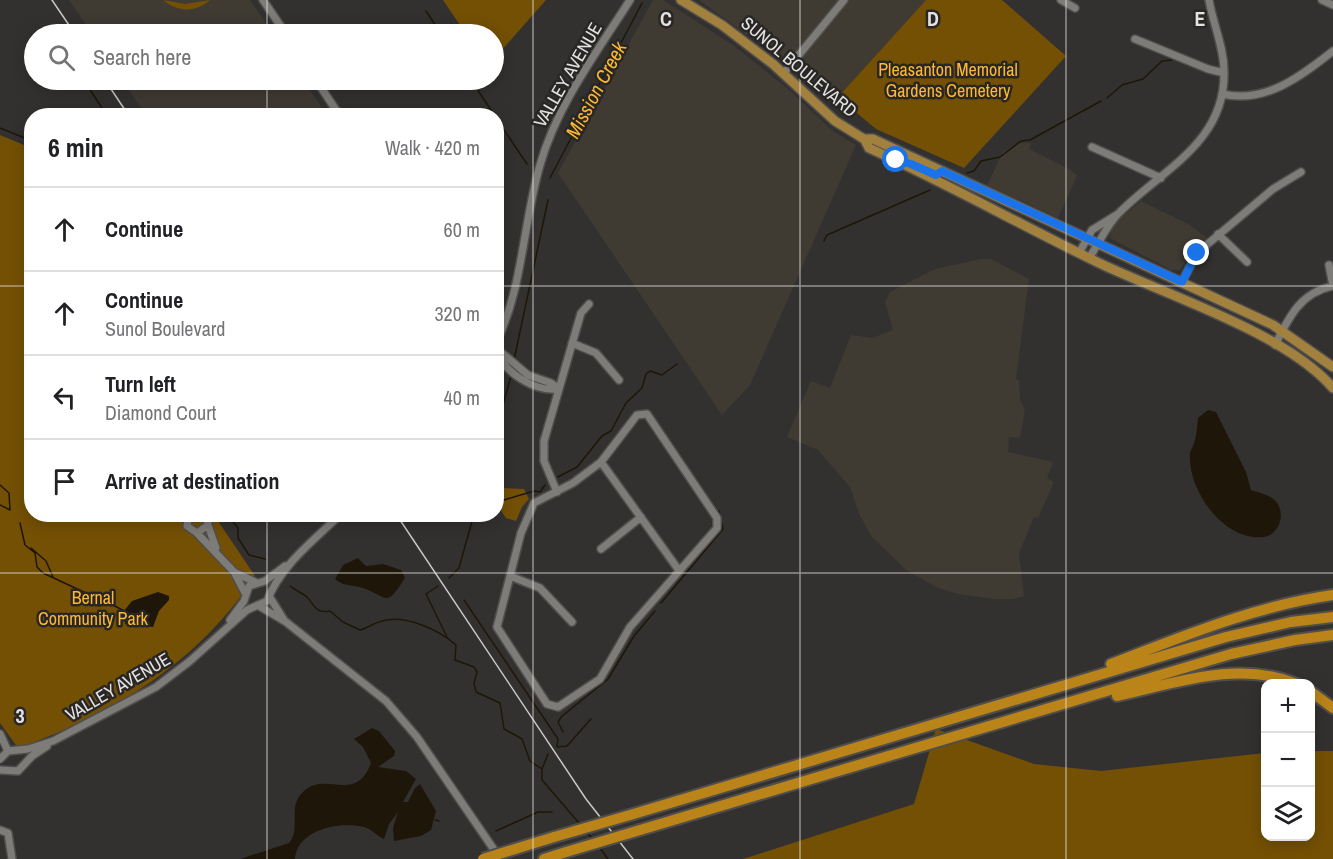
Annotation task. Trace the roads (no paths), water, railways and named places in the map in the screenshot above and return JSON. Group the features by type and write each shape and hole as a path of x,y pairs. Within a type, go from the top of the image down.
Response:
{"highway":[{"path":"1039,693 1227,619 1282,604 1333,595"},
{"path":"482,859 1226,637 1291,622 1333,617"},
{"path":"544,859 1260,646 1333,635"},
{"path":"1093,697 1114,696 1237,672 1268,674 1282,679"},
{"path":"1315,695 1333,708"}],"main road":[{"name":"SUNOL BOULEVARD","path":"681,0 728,29 784,73 835,121 865,140 869,148 1089,258 1275,345 1300,359 1331,385"},
{"name":"SUNOL BOULEVARD","path":"865,140 873,139 1182,282 1282,331 1333,367"},
{"path":"896,160 936,175 942,171"}],"street":[{"path":"263,0 279,24"},
{"name":"VALLEY AVENUE","path":"504,323 539,168 551,133 572,92 630,0"},
{"path":"784,73 844,0"},
{"path":"1061,0 1075,8"},
{"path":"1079,253 1092,231 1118,214 1190,153 1211,128 1222,94 1224,73 1223,56 1209,0"},
{"path":"1322,0 1333,5"},
{"path":"1135,39 1208,69 1224,73"},
{"path":"1222,94 1264,94 1301,76 1333,51"},
{"path":"323,90 335,108"},
{"path":"1092,147 1161,178"},
{"path":"1182,282 1197,253 1274,189 1300,172"},
{"path":"1089,258 1118,214"},
{"path":"1218,234 1247,262"},
{"path":"1275,345 1295,308 1308,296 1333,286 1329,265"},
{"path":"557,492 547,469 543,451 581,313 589,304"},
{"path":"504,316 508,313"},
{"path":"572,343 596,353 619,380"},
{"path":"504,358 521,374 551,382 560,389"},
{"path":"646,414 717,518 717,528 678,569 630,627 600,679 558,707 547,704 497,627 521,533 534,503 557,492 601,462 637,415 646,414"},
{"path":"601,462 678,569"},
{"path":"601,549 641,517"},
{"path":"188,522 187,526 218,553 234,572 246,595 256,606 286,622 386,701 402,718 438,766 500,859"},
{"path":"208,522 218,553"},
{"path":"246,595 249,586 268,580 333,522"},
{"path":"197,533 203,531 208,525"},
{"path":"256,606 267,601 269,594 296,557"},
{"path":"234,572 257,582 269,594 286,622"},
{"path":"510,576 540,588 572,622"},
{"name":"VALLEY AVENUE","path":"221,631 246,595"},
{"name":"VALLEY AVENUE","path":"53,741 18,771 3,770 4,756 53,741 156,687 190,662 221,631 256,606"},
{"path":"0,734 4,756"},
{"path":"18,751 24,757 24,765"},
{"path":"0,830 8,833 12,859"}],"waterway":[{"name":"Mission Creek","path":"550,178 642,3"},
{"path":"426,11 434,24"},
{"path":"1107,98 1122,85 1143,79 1162,61 1172,60"},
{"path":"90,90 102,108"},
{"path":"478,90 490,108"},
{"path":"967,173 974,171 981,161 1000,157 1021,141 1030,140 1101,101"},
{"path":"0,128 24,138"},
{"path":"504,130 527,164"},
{"path":"824,241 827,235 930,190"},
{"path":"514,360 548,200"},
{"path":"558,477 577,467 602,436 611,431 626,403 642,388 646,374 650,371 662,375 677,364"},
{"path":"504,401 511,376"},
{"path":"0,485 9,493 10,510"},
{"path":"504,500 534,491 540,492 545,485"},
{"path":"0,505 10,510"},
{"path":"661,603 723,529 719,511"},
{"path":"233,522 238,528 238,538 249,555 265,559"},
{"path":"449,578 459,568 472,522"},
{"path":"20,523 25,545 35,553 37,567 43,573 88,594 90,601 99,606"},
{"path":"31,548 46,561 53,577"},
{"path":"290,586 307,597 319,610 330,611 343,622 360,630 382,621 401,620 431,629 456,645 455,660 474,667 477,672 474,683 476,692 500,703 504,729 522,739 530,761 542,769 542,780 579,823"},
{"path":"438,586 426,594 447,637"},
{"path":"464,600 558,739 557,747 567,746 591,719"},
{"path":"113,605 124,611"},
{"path":"563,732 558,722 561,717 608,679 634,636 655,611"},
{"path":"542,769 548,754"},
{"path":"496,831 538,812 552,812"},
{"path":"435,820 439,821"},
{"path":"586,832 593,839"},
{"path":"600,848 608,859"}],"railway":[{"path":"52,0 68,24"},
{"path":"112,90 124,108"},
{"path":"401,522 586,799 633,859"}],"park label":[{"name":"Pleasanton Memorial Gardens Cemetery","path":"948,80"},
{"name":"Bernal Community Park","path":"93,608"}]}
